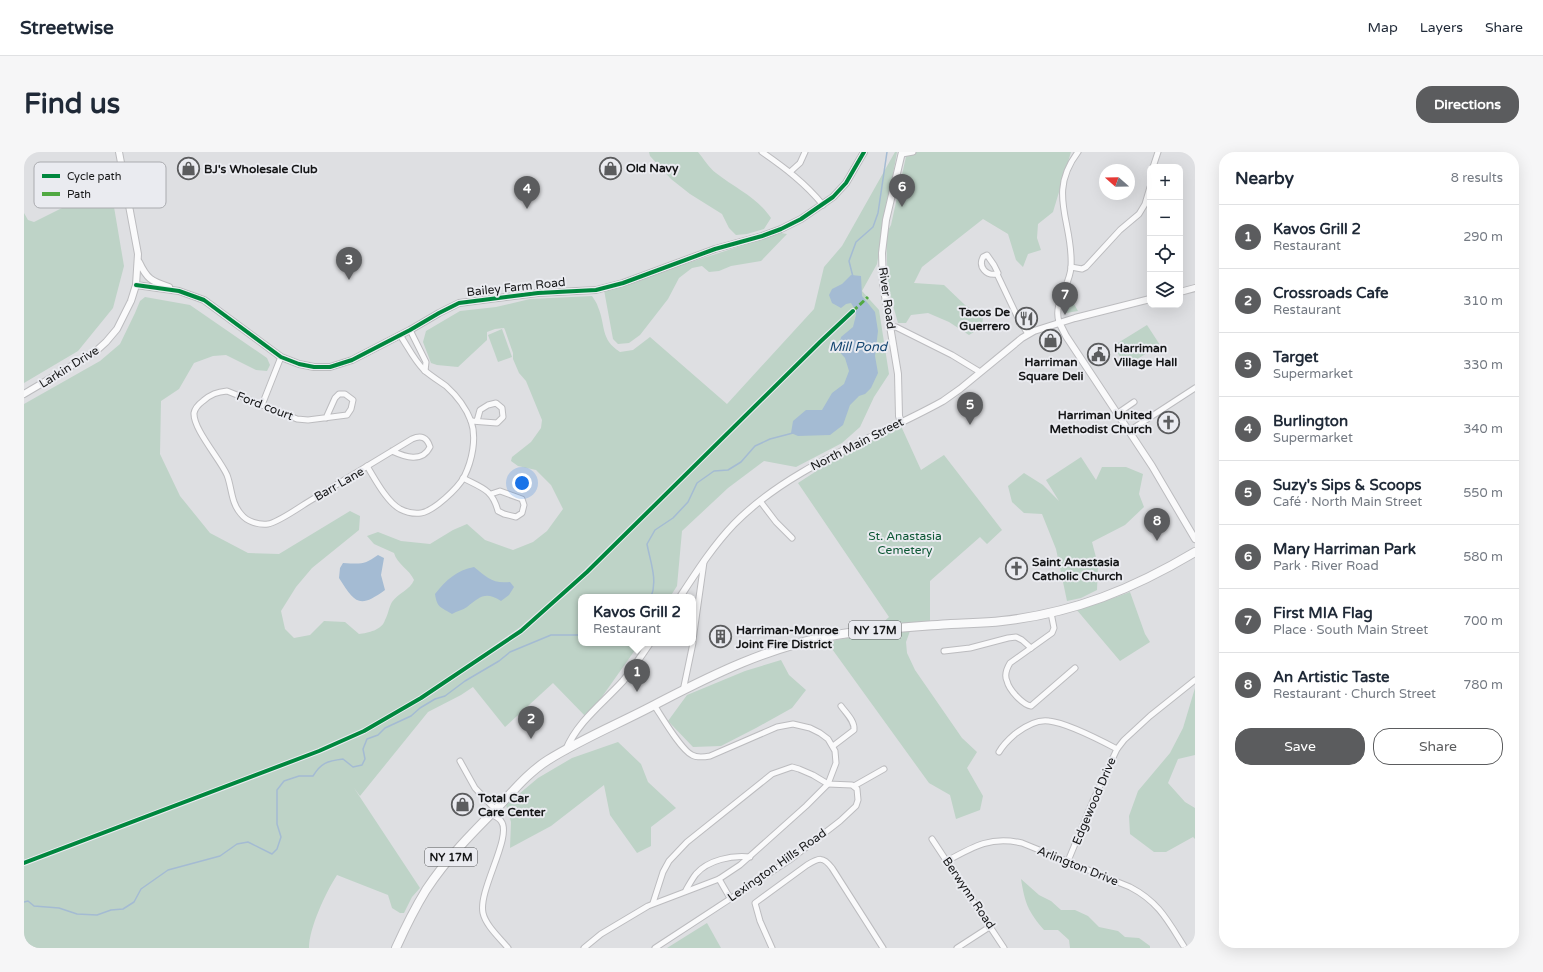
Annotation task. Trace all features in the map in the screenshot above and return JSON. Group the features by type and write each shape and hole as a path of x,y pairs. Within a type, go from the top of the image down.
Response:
{"main road":[{"name":"NY 17M","path":"396,948 427,888 462,844 536,768 566,750 654,705 737,664 769,652 828,636 863,631 1001,621 1080,605 1128,588 1161,572 1195,552"}],"street":[{"name":"Larkin Drive","path":"119,152 121,162"},
{"path":"762,152 809,188 823,205"},
{"path":"790,172 800,163 805,152"},
{"name":"Bailey Farm Road","path":"136,285 179,291 204,300 281,357 299,364 314,367 330,366 352,360 459,303 538,293 596,290 623,283 715,249 777,231 801,219 833,197 846,183 864,152"},
{"path":"902,153 913,152"},
{"path":"1078,152 1072,160 1064,177 1062,190 1062,202 1071,250 1071,267 1069,281 1058,306 1057,316 1066,336 1152,466 1195,539"},
{"path":"1154,164 1158,152"},
{"name":"River Road","path":"901,422 899,416 898,374 883,284 883,240 886,220 902,153"},
{"path":"1071,267 1082,269 1086,267 1120,230 1140,214 1147,197"},
{"name":"Larkin Drive","path":"24,394 95,352 117,329 124,317 136,285 138,260 129,208"},
{"path":"138,260 145,274 149,278 179,291"},
{"path":"997,274 1017,316 1028,334"},
{"path":"1183,291 1195,288"},
{"name":"North Main Street","path":"682,594 718,541 735,523 760,501 793,477 943,401 960,390 1028,334 1059,322 1147,300"},
{"path":"891,327 896,327 980,372"},
{"path":"410,330 426,362 425,371"},
{"name":"Barr Lane","path":"227,391 215,393 197,406 194,413 195,420 200,432 227,474 236,506 241,515 250,521 261,524 271,524 367,466 391,502 399,509 410,513 422,513 433,508 444,499 463,478 473,449 471,421 460,402 447,387 425,371 417,362 400,335"},
{"path":"262,405 281,357"},
{"path":"1129,431 1195,388"},
{"name":"Ford court","path":"227,391 298,419 308,420 326,418 347,415 351,409 353,400 345,394 339,394 335,398 326,418"},
{"path":"1118,413 1134,402"},
{"path":"471,421 497,423 503,418 502,408 496,403 488,405 480,410 477,421"},
{"path":"367,466 392,451 412,439 418,436 425,438 430,447 427,453 422,456 406,458 392,451"},
{"path":"463,478 491,494 496,501 498,511 516,517 522,513 524,505 522,499 500,491 491,494"},
{"path":"760,501 776,522 792,538"},
{"path":"696,620 704,560"},
{"path":"1051,612 1054,628 1052,634 1010,663 1007,669 1007,682 1012,689 1029,706 1031,706 1075,668"},
{"path":"944,651 970,648 1016,637 1031,648"},
{"path":"566,750 571,738 582,723 624,680 648,646"},
{"path":"683,691 692,646"},
{"name":"Edgewood Drive","path":"1068,861 1092,803 1117,749 1124,740 1150,716 1195,680"},
{"path":"654,705 686,751 691,755 699,757 710,756 777,727 789,725 810,728 828,739 833,746 854,730 852,720 841,706"},
{"path":"999,752 1002,746 1027,726 1048,720 1060,723 1117,749"},
{"name":"Lexington Hills Road","path":"584,948 618,922 653,904 686,890 720,879 750,857 828,784 836,763 833,746"},
{"path":"460,761 475,788 502,822 504,827 500,851 486,890 482,907 488,923 508,948"},
{"path":"653,904 663,872 670,861 687,842 768,776 792,767 799,768 828,784 854,786 884,769"},
{"name":"Lexington Hills Road","path":"655,948 791,859 853,810 858,800 858,794 854,786"},
{"name":"Berwynn Road","path":"932,839 991,926 1004,948"},
{"name":"Arlington Drive","path":"947,861 971,847 984,843 999,840 1010,840 1022,843 1130,887 1143,894 1156,905 1185,948"},
{"name":"Lexington Hills Road","path":"686,890 694,876 701,869 726,858 741,856 750,857"},
{"path":"772,948 760,921 755,903 807,865 816,860 822,859 828,862 883,948"},
{"path":"720,879 730,898"},
{"path":"957,948 991,926"}],"green space":[{"path":"649,152 698,152 713,171 752,198 771,218 764,229 747,234 736,235 729,228 722,214 690,194 671,179 650,156"},
{"path":"895,152 897,152 877,264 862,291 879,310 889,374 874,397 860,427 842,443 796,467 764,461 728,488 682,531 677,586 672,594 578,594 578,646 638,646 587,718 553,683 505,727 473,687 428,712 360,796 354,788 420,888 412,897 404,913 400,913 392,908 388,895 337,875 319,910 312,931 309,948 24,948 24,866 329,750 326,746 24,860 24,404 100,361 120,344 140,301 145,297 190,305 267,358 270,365 267,371 256,370 226,355 213,356 194,363 179,389 161,401 160,454 180,496 210,533 248,553 279,554 350,511 360,516 359,530 312,568 296,587 281,611 285,629 294,638 310,635 324,621 345,622 359,634 378,629 386,618 392,602 410,586 414,580 394,553 374,544 367,536 378,532 401,541 430,544 453,530 467,524 485,540 513,550 533,542 547,531 563,509 551,485 536,470 518,466 511,461 512,457 531,442 541,428 542,420 526,381 519,373 513,359 513,353 504,328 487,332 487,340 458,367 431,363 423,342 426,331 460,311 496,307 530,299 592,296 598,306 606,337 609,342 620,352 633,350 650,337 727,404 814,309 824,267 842,246","holes":["854,308 855,313 800,365 572,590 524,631 431,695 369,731 329,750 326,745 354,734 436,686 519,628 568,586 825,333"]},
{"path":"907,152 1071,152 1053,212 1038,224 1037,238 1041,250 1028,254 1023,267 1016,260 1008,234 983,219 922,267 914,283 944,285 965,305 983,316 982,327 969,335 949,322 928,313 911,315 906,323 898,323 888,288 886,234 891,225"},
{"path":"62,208 114,208 124,266 113,308 78,351 24,383 24,213 28,220 34,222"},
{"path":"781,233 787,234 761,261 731,266 719,271 709,272 702,266 692,268 679,278 668,299 640,335 629,343 618,344 613,339 604,290"},
{"path":"1070,297 1078,311 1066,313 1064,312 1063,305"},
{"path":"1147,325 1160,345 1126,366 1113,346"},
{"path":"502,329 512,357 498,362 488,335"},
{"name":"St. Anastasia Cemetery","path":"901,426 921,470 944,455 1002,530 987,544 980,537 930,581 930,626 875,630 889,617 798,483 835,459"},
{"path":"1081,457 1096,480 1102,467 1126,467 1143,474 1139,494 1144,507 1125,525 1092,542 1098,565 1097,590 1081,598 1067,601 1056,549 1042,514 1024,513 1012,502 1008,486 1024,473 1043,485 1059,501 1046,480"},
{"path":"1130,592 1145,634 1150,642 1120,661 1076,609"},
{"path":"910,631 906,642 907,653 915,670 962,738 977,752 967,768 983,796 980,810 956,819 950,795 929,783 827,642 856,636"},
{"path":"781,660 789,675 806,690 792,708 756,728 721,746 693,747 668,721 687,695 745,671"},
{"path":"1195,688 1195,755 1178,759 1168,783 1185,802 1195,808 1195,839 1193,837 1166,852 1154,852 1130,834 1129,816 1138,791 1170,753 1183,728"},
{"path":"618,742 641,764 648,782 676,808 651,827 651,846 637,853 610,815 604,785 551,826 510,848 511,822 506,805 538,778 572,758"},
{"path":"1021,879 1039,895 1051,901 1061,910 1075,910 1088,916 1099,927 1118,931 1125,937 1139,938 1150,946 1150,948 1070,948 1069,940 1058,930 1044,930 1034,918 1024,895"},
{"path":"707,923 721,948 667,948"}],"water":[{"name":"Mill Pond","path":"851,275 861,276 862,296 875,312 878,331 875,356 878,373 871,388 865,394 859,396 850,405 843,425 830,435 798,436 791,433 793,421 806,410 822,410 832,393 844,384 849,371 845,358 838,350 841,337 853,327 856,315 851,303 846,304 841,308 832,303 829,295 832,289 842,284"},
{"path":"378,555 384,558 381,575 385,590 369,600 363,601 354,598 339,578 340,568 343,563 362,563 369,561"},
{"path":"474,567 486,577 494,581 510,582 514,587 509,595 501,601 491,596 483,596 465,608 452,614 440,607 435,594 439,589 457,573"}],"waterway":[{"path":"853,277 849,261 856,242 873,227 878,213 887,152"},
{"path":"652,594 654,577 647,544 655,530 673,518 688,502 697,483 714,471 728,470 741,462 755,446 770,439 793,433"},
{"path":"24,902 28,901 34,906 59,908 77,914 97,915 111,910 123,909 134,902 141,889 168,870 220,856 237,844 248,842 272,854 277,849 281,837 277,824 277,790 284,781 299,776 313,776 322,765 333,761 343,759 353,767 362,765 365,759 363,749 367,739 378,735 385,728 411,716 420,708 435,699 445,696 465,681 499,661 510,652 551,635 578,635"}],"marked path":[{"path":"853,311 868,297"}],"cycle path":[{"path":"136,285 179,291 204,300 281,357 299,364 314,367 330,367 352,360 459,303 538,293 596,290 623,283 715,249 781,229 801,219 833,197 846,183 864,152"},
{"path":"24,863 319,751 364,731 421,698 521,631 587,572 853,311"}],"place":[{"name":"Old Navy","path":"611,168"},
{"name":"BJ's Wholesale Club","path":"189,169"},
{"name":"Mary Harriman Park","path":"902,207"},
{"name":"Burlington","path":"527,209"},
{"name":"Target","path":"349,280"},
{"name":"First MIA Flag","path":"1065,315"},
{"name":"Tacos De Guerrero","path":"1026,319"},
{"name":"Harriman Square Deli","path":"1051,341"},
{"name":"Harriman Village Hall","path":"1098,355"},
{"name":"Harriman United Methodist Church","path":"1168,422"},
{"name":"Suzy's Sips & Scoops","path":"970,425"},
{"name":"An Artistic Taste","path":"1157,541"},
{"name":"Saint Anastasia Catholic Church","path":"1016,569"},
{"name":"Harriman-Monroe Joint Fire District","path":"720,637"},
{"name":"Kavos Grill 2","path":"637,692"},
{"name":"Crossroads Cafe","path":"531,739"},
{"name":"Total Car Care Center","path":"463,805"}]}
